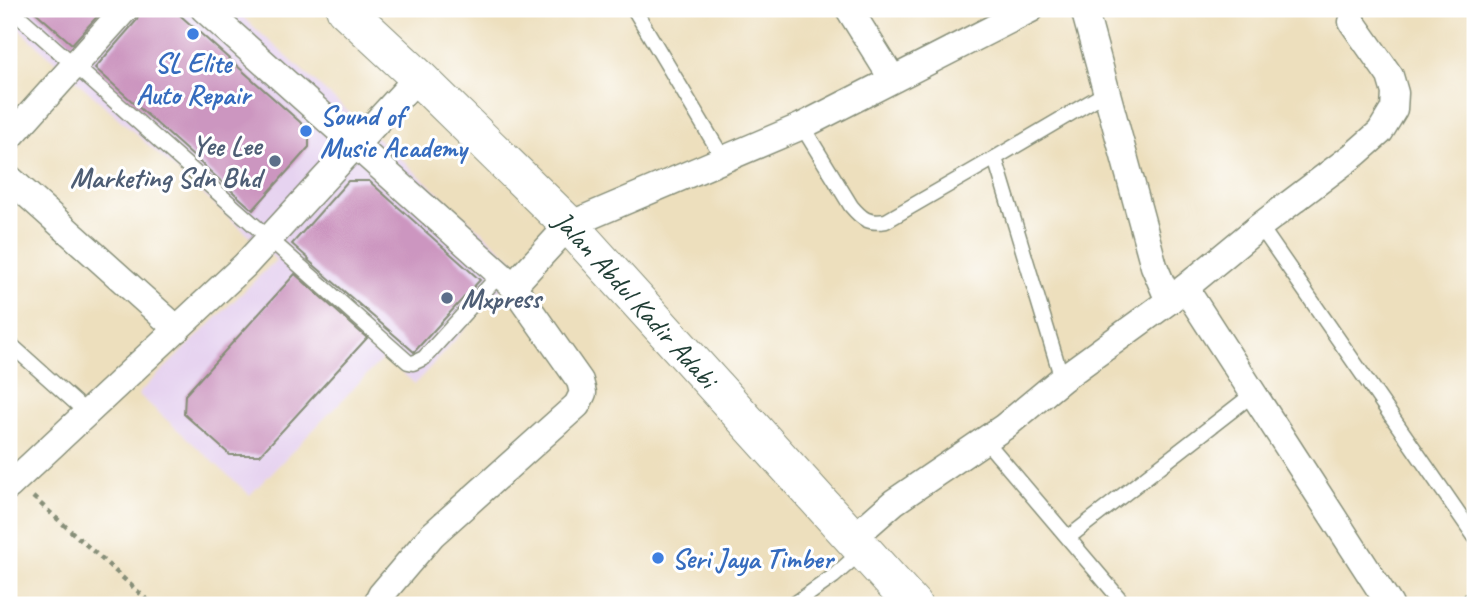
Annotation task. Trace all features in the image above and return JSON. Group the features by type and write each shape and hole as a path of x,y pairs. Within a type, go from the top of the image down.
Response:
{"main road":[{"name":"Jalan Abdul Kadir Adabi","path":"345,9 569,225 913,605"}],"street":[{"path":"9,138 125,9"},
{"path":"204,9 506,280 580,381 583,393 577,405 432,535 381,595 376,605"},
{"path":"849,9 892,78"},
{"path":"506,280 569,225 802,125 1031,9"},
{"path":"1084,9 1154,266 1253,394 1390,605"},
{"path":"858,544 894,502 985,440 1177,294 1260,226 1356,154 1380,132 1394,109 1395,93 1390,76 1352,22"},
{"path":"12,483 269,240 418,77"},
{"path":"9,178 177,329"}],"lane":[{"path":"11,9 402,358 414,363 424,358 506,280"},
{"path":"634,9 723,158"},
{"path":"802,125 851,206 861,217 874,223 886,221 1107,92"},
{"path":"995,158 1062,379"},
{"path":"1260,226 1475,537"},
{"path":"9,343 87,413"},
{"path":"1069,537 1253,394"},
{"path":"985,440 1119,598"},
{"path":"793,605 834,576 858,544"}],"path":[{"path":"12,483 153,605"}],"shaded area":[{"path":"9,9 234,9 521,267 415,384 384,357 250,495 138,394 276,260 9,20"}],"building":[{"path":"32,9 104,9 72,44"},
{"path":"140,9 173,9 309,130 309,147 253,210 95,68 137,20"},
{"path":"348,181 369,181 480,280 414,352 292,244"},
{"path":"295,274 367,338 260,455 230,455 184,414 185,395"}],"place":[{"name":"SL Elite Auto Repair","path":"193,34"},
{"name":"Sound of Music Academy","path":"306,131"},
{"name":"Yee Lee Marketing Sdn Bhd","path":"275,161"},
{"name":"Mxpress","path":"447,298"},
{"name":"Seri Jaya Timber","path":"658,558"}]}
